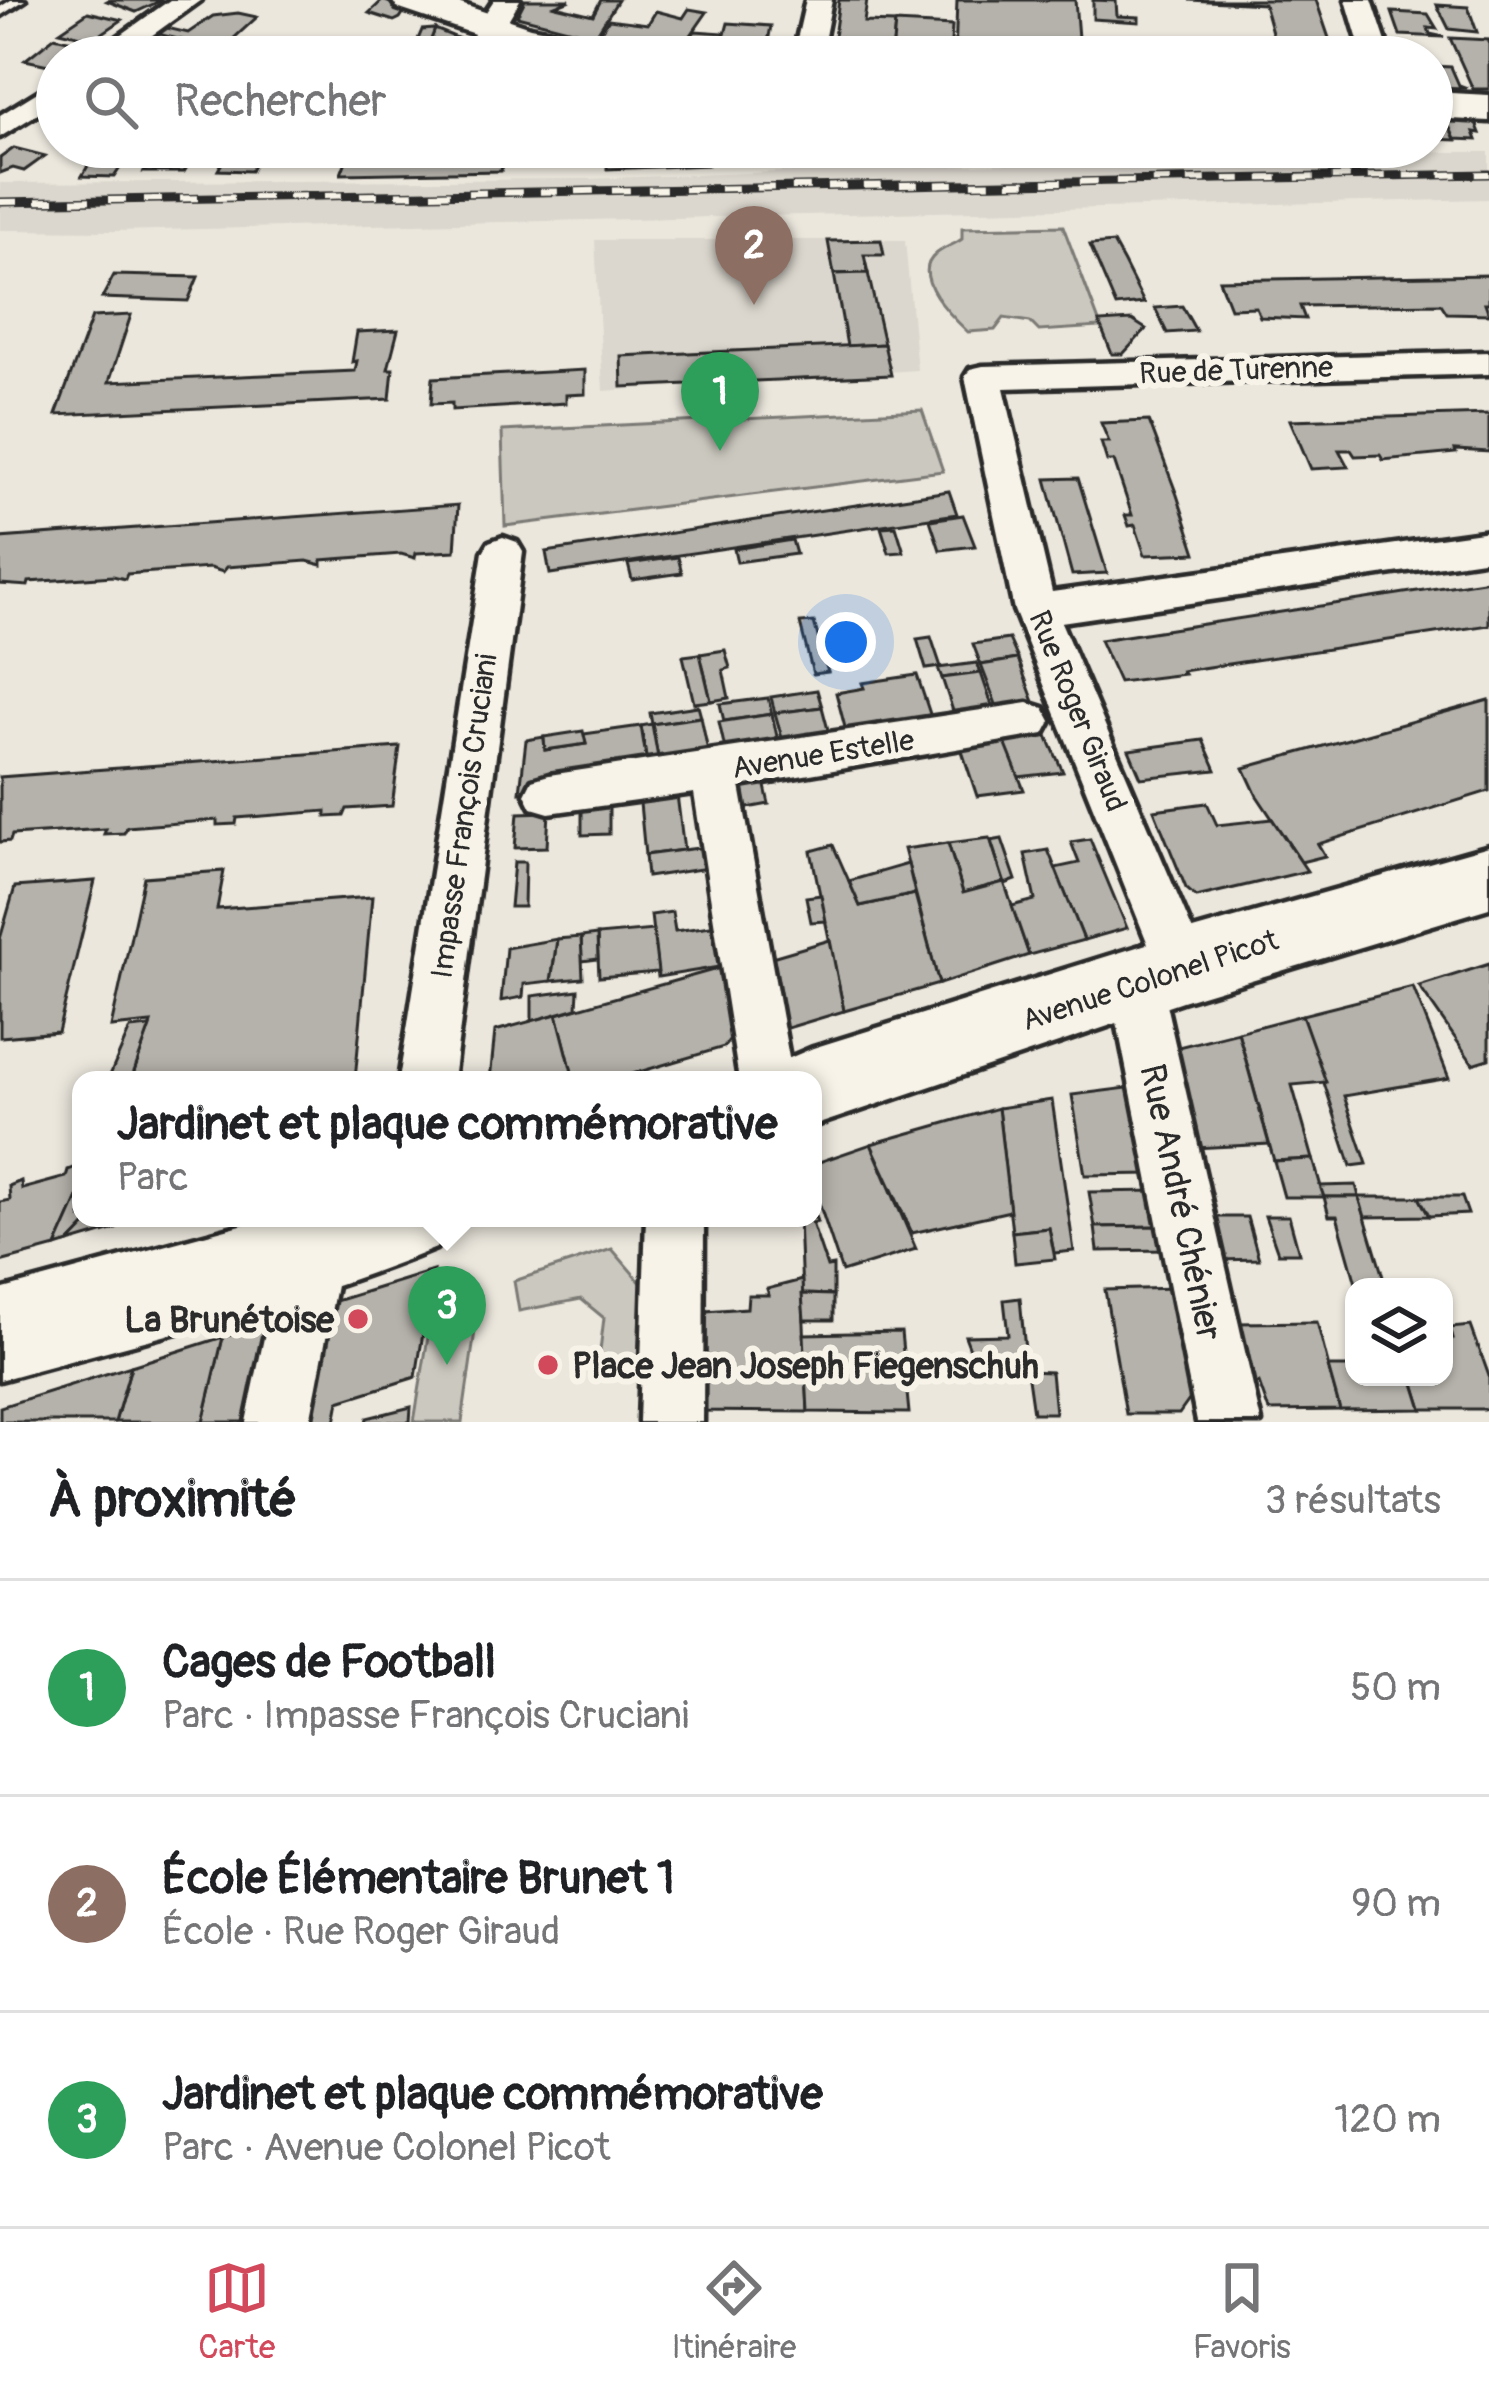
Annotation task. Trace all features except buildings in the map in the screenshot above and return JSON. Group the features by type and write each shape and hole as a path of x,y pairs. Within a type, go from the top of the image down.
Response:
{"main road":[{"path":"411,0 492,28"},
{"path":"1453,106 1489,108"},
{"name":"Avenue Colonel Picot","path":"822,1085 1159,975 1489,877"},
{"path":"0,1335 379,1227"}],"street":[{"path":"135,36 188,0"},
{"path":"811,36 819,0"},
{"path":"1359,0 1370,36"},
{"path":"0,128 36,103"},
{"name":"Rue de Turenne","path":"983,377 1489,363"},
{"name":"Rue Roger Giraud","path":"983,377 1035,610 1159,975"},
{"path":"1035,610 1489,544"},
{"name":"Impasse François Cruciani","path":"427,1071 503,552"},
{"name":"Avenue Estelle","path":"764,1071 714,771 1028,722"},
{"path":"549,794 714,771"},
{"name":"Rue André Chénier","path":"1159,975 1229,1422"},
{"path":"671,1422 675,1227"},
{"path":"278,1422 313,1249"}],"lane":[{"path":"0,12 19,0"}],"shaded area":[{"path":"1453,152 1489,152 1489,199 0,230 0,183 586,179 885,168 1453,168"},
{"path":"1063,226 1101,327 1039,331 1030,322 1004,318 995,330 968,332 930,285 929,264 962,239 962,228"},
{"path":"595,240 905,240 917,370 603,391"},
{"path":"922,410 943,471 505,526 502,431"},
{"path":"612,1249 642,1284 638,1379 597,1375 604,1318 581,1299 519,1311 514,1281"},
{"path":"480,1296 462,1422 414,1422 433,1307"}],"railway":[{"path":"0,202 1489,174"}],"place":[{"name":"École Élémentaire Brunet 1","path":"754,305"},
{"name":"Cages de Football","path":"720,451"},
{"name":"La Brunétoise","path":"358,1319"},
{"name":"Jardinet et plaque commémorative","path":"447,1365"},
{"name":"Place Jean Joseph Fiegenschuh","path":"548,1365"}]}
